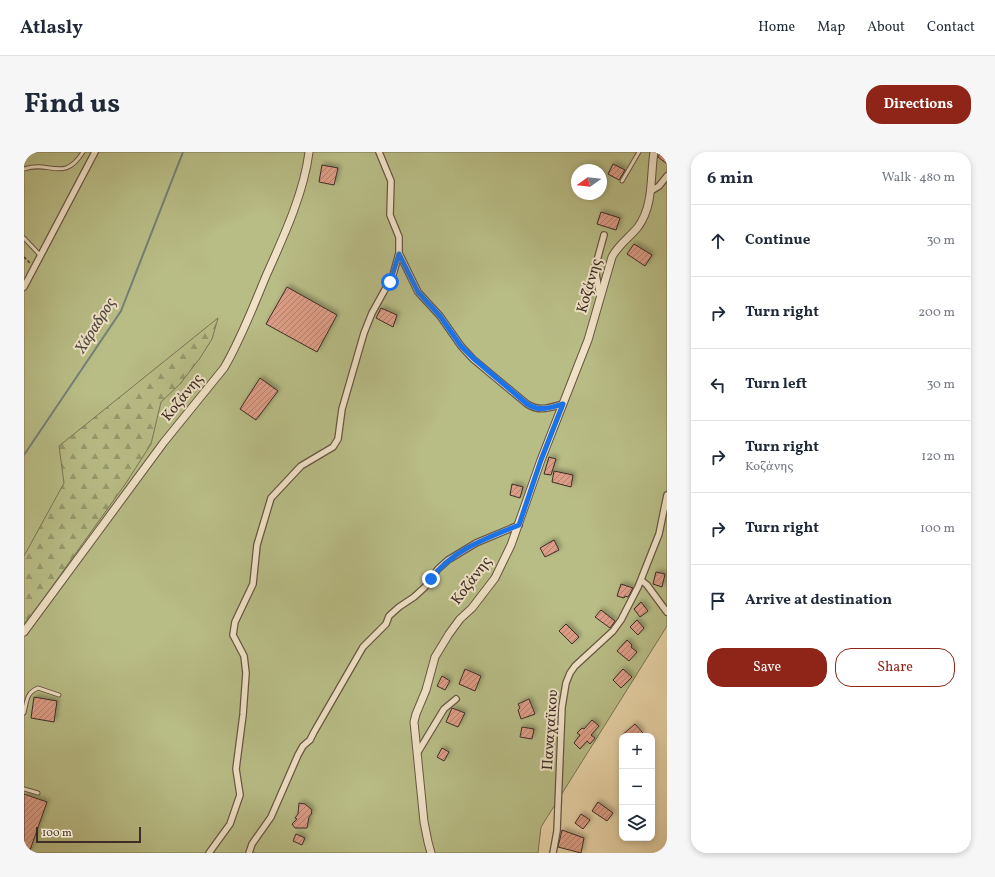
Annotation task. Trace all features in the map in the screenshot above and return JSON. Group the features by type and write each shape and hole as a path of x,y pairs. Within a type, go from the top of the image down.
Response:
{"street":[{"path":"24,287 95,152"},
{"name":"Κοζάνης","path":"24,632 164,442 224,368 231,357 249,318 296,202 305,178 309,152"},
{"path":"209,853 230,824 240,795 236,769 243,716 246,673 244,656 233,631 237,618 253,584 258,545 269,502 274,494 301,466 333,447 336,443 339,433 342,408 364,333 372,313 393,275 399,254 399,237 390,215 391,181 379,152"},
{"name":"Κοζάνης","path":"431,853 424,822 414,722 416,714 426,690 435,657 460,619 472,608 495,578 511,545 541,460 588,340 612,257 619,247 638,228 649,204 654,152"},
{"path":"651,191 659,186 667,176"},
{"path":"600,298 595,268 604,235"},
{"path":"399,254 421,296 440,316 454,338 473,358 527,404 534,408 547,409 563,404"},
{"name":"Παναχαϊκου","path":"553,853 557,832 562,713 566,683 575,666 603,641 620,623 641,580 665,521 667,495"},
{"path":"249,853 252,844 271,817 303,746 310,740 363,647 386,624 389,616 425,587 438,569 448,560 476,543 519,525"},
{"path":"641,580 647,585 667,612"},
{"path":"418,752 444,709 456,699"}],"lane":[{"path":"24,168 38,166 65,169 72,166 83,152"},
{"path":"622,180 639,152"},
{"path":"24,238 40,256"},
{"path":"24,713 29,694 33,690 38,688 59,695"},
{"path":"24,788 38,793"}],"path":[{"path":"24,257 34,267"}],"green space":[{"path":"24,152 667,152 667,626 541,827 538,853 24,853"},
{"path":"218,318 212,339 200,358 180,384 161,402 151,444 126,483 24,624 24,556 64,483 59,446"}],"building":[{"path":"661,152 667,152 667,164 658,157"},
{"path":"613,164 625,170 619,180 608,174"},
{"path":"322,165 338,168 334,185 319,182"},
{"path":"601,212 620,218 616,230 597,224"},
{"path":"634,244 652,255 645,266 627,254"},
{"path":"287,287 337,315 317,352 266,324"},
{"path":"584,292 590,294 586,307 580,306"},
{"path":"381,308 397,315 393,327 376,318"},
{"path":"260,378 278,391 256,420 240,409"},
{"path":"549,457 556,459 551,475 544,474"},
{"path":"554,471 573,475 571,487 552,482"},
{"path":"512,484 523,487 520,498 510,495"},
{"path":"554,540 559,550 545,557 540,548"},
{"path":"656,572 665,574 662,587 653,584"},
{"path":"621,584 633,588 628,597 625,596 624,598 617,596"},
{"path":"641,602 648,611 640,617 634,609"},
{"path":"601,610 615,621 610,628 595,617"},
{"path":"637,620 644,628 638,635 630,627"},
{"path":"566,624 579,637 572,644 559,631"},
{"path":"627,640 632,645 631,647 637,652 629,661 617,651"},
{"path":"465,669 481,676 475,691 459,684"},
{"path":"623,669 632,677 621,688 613,680"},
{"path":"442,676 450,681 445,690 437,686"},
{"path":"34,697 57,701 54,722 31,718"},
{"path":"529,699 535,714 521,719 518,704"},
{"path":"452,708 465,713 458,727 446,722"},
{"path":"592,720 599,726 591,735 595,738 590,744 587,741 580,749 574,743 580,735 577,733 582,728 584,729"},
{"path":"635,724 643,733 624,733"},
{"path":"522,727 534,729 532,739 520,737"},
{"path":"442,748 449,752 444,761 437,757"},
{"path":"24,794 47,802 29,853 24,853"},
{"path":"598,802 613,813 607,821 592,811"},
{"path":"299,803 305,804 312,810 307,828 295,828 292,824 297,819 295,818 298,814"},
{"path":"581,814 590,820 583,829 575,823"},
{"path":"562,830 584,838 581,853 558,847"},
{"path":"296,834 305,838 302,845 293,841"}],"waterway":[{"name":"Χάραδρος","path":"24,455 121,311 183,152"}],"route":[{"path":"390,282 399,254 421,296 434,308 454,338 473,358 527,404 534,408 547,409 563,404 541,460 519,525 476,543 448,560 438,569 431,579"}]}
